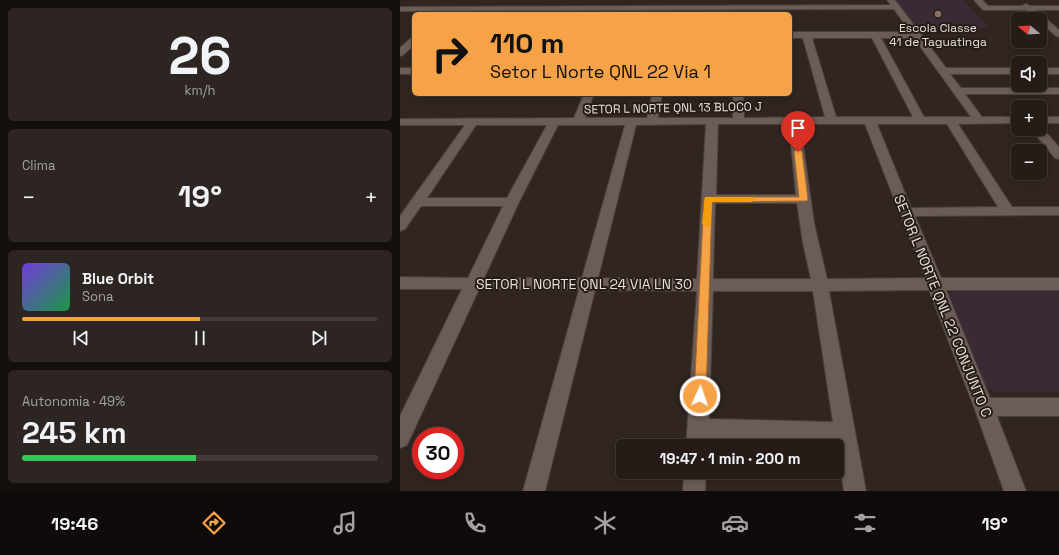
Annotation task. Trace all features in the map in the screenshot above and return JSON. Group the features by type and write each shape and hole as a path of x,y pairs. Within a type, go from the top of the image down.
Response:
{"street":[{"path":"444,11 456,0"},
{"path":"507,12 517,0"},
{"path":"570,11 577,0"},
{"path":"622,11 627,0"},
{"path":"978,0 986,8 1059,8"},
{"path":"1019,0 1059,34"},
{"path":"400,9 507,12 622,11 893,3 956,91 979,120"},
{"path":"792,35 916,35"},
{"path":"807,35 831,120"},
{"path":"875,35 921,121"},
{"path":"400,53 412,42"},
{"path":"942,70 1011,71"},
{"path":"400,71 412,71"},
{"path":"1047,72 1057,73"},
{"path":"956,91 1059,91"},
{"path":"578,122 588,96"},
{"path":"652,122 657,96"},
{"path":"738,96 739,121"},
{"path":"794,120 814,261 820,284 855,491"},
{"name":"SETOR L NORTE QNL 13 BLOCO J","path":"400,122 1011,120"},
{"path":"1047,120 1059,120"},
{"path":"712,121 706,285 697,437 845,432"},
{"name":"SETOR L NORTE QNL 22 CONJUNTO C","path":"870,121 984,407 1015,491"},
{"path":"951,121 1008,212"},
{"path":"400,226 473,122"},
{"path":"400,437 512,202 554,122"},
{"path":"534,491 632,122"},
{"path":"1043,136 1059,155"},
{"path":"708,199 804,199"},
{"path":"417,202 512,202"},
{"path":"906,212 1059,211"},
{"name":"SETOR L NORTE QNL 24 VIA LN 30","path":"400,283 706,285 935,283 1059,284"},
{"path":"984,407 1059,407"},
{"path":"694,491 695,479"}],"shaded area":[{"name":"Escola Classe 41 de Taguatinga","path":"891,0 963,0 989,28 910,28"},
{"path":"955,288 1059,288 1059,392 995,392 980,382 946,298"}],"slow traffic":[{"path":"707,224 708,199 752,199"}],"place":[{"name":"Escola Classe 41 de Taguatinga","path":"938,14"}],"route":[{"path":"700,396 706,285 706,225 708,199 804,199 798,152"}]}
